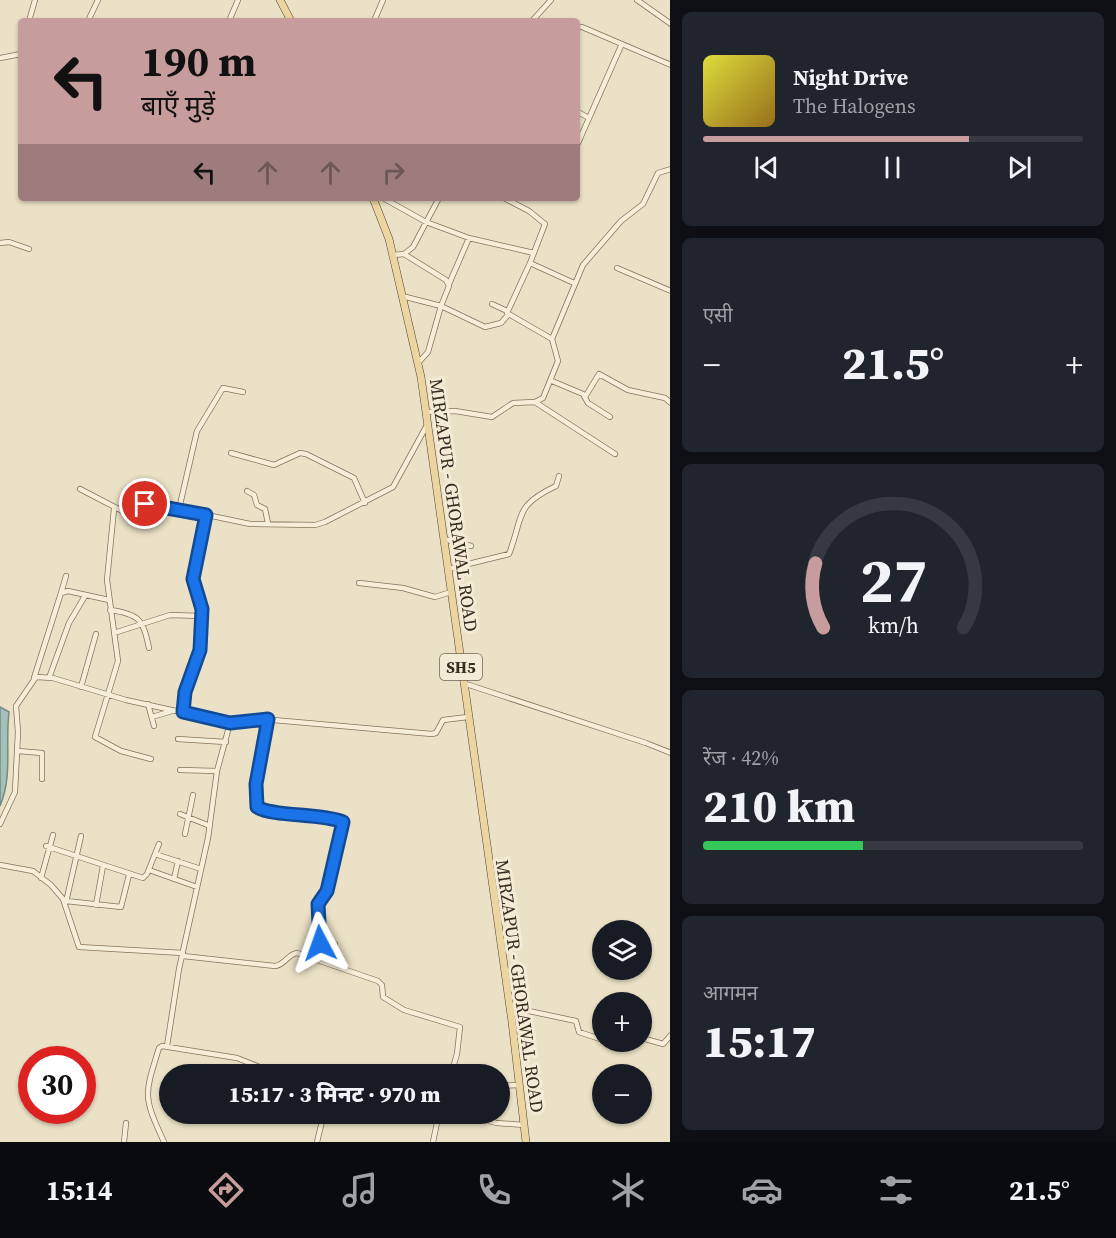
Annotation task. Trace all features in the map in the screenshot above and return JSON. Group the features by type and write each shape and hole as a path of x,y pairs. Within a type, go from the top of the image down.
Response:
{"main road":[{"path":"280,0 289,18"},
{"name":"MIRZAPUR - GHORAWAL ROAD","path":"374,201 393,255 418,363 426,412 510,1007 526,1142"}],"street":[{"path":"30,18 35,0"},
{"path":"89,18 98,0"},
{"path":"230,18 238,0"},
{"path":"375,18 383,0"},
{"path":"535,18 549,2 542,0"},
{"path":"637,0 670,24"},
{"path":"582,27 621,46 670,65"},
{"path":"580,137 587,117 621,46"},
{"path":"0,58 18,55"},
{"path":"580,113 587,117"},
{"path":"426,412 455,411 492,417 513,403 535,402 543,398 552,381 559,358 553,348 552,339 583,265 621,221 643,204 658,173 670,169"},
{"path":"388,201 426,222 469,238 534,253"},
{"path":"393,255 404,254 413,247 437,201"},
{"path":"402,296 428,305 441,306 485,327 498,324 507,313 545,224 529,211 510,201"},
{"path":"418,363 428,352 441,306 469,238"},
{"path":"0,243 9,242 29,249"},
{"path":"404,254 449,284"},
{"path":"530,263 574,284"},
{"path":"616,268 670,291"},
{"path":"492,304 552,339"},
{"path":"585,397 599,374 628,390 665,398 670,403"},
{"path":"552,381 585,397 588,403 610,417"},
{"path":"179,509 202,418 222,388 243,392"},
{"path":"535,402 615,454"},
{"path":"80,489 114,509 136,516 145,504 250,524 315,525 365,503 393,487 427,425"},
{"path":"231,453 274,465 300,453 306,454 354,478 365,503"},
{"path":"448,569 476,564 509,554 525,505 535,496 556,486 559,476"},
{"path":"248,491 254,495 257,505 265,509 268,523"},
{"path":"114,509 108,563 110,610 118,661 95,733 96,739 121,751 151,759"},
{"path":"183,712 185,692 200,650 201,599 193,579 206,515"},
{"path":"444,539 471,546"},
{"path":"0,824 6,816 15,792 18,751 16,706 34,678 66,576"},
{"path":"359,583 403,588 435,597 451,592"},
{"path":"61,593 68,591 109,600"},
{"path":"49,678 69,623 85,596"},
{"path":"110,610 132,614 141,622 149,648"},
{"path":"114,633 141,622 170,615 202,616"},
{"path":"81,687 96,634"},
{"path":"34,678 49,678 148,705 230,723 268,719 324,726 432,734 436,733 443,720 468,717"},
{"path":"463,683 670,753"},
{"path":"148,705 154,726"},
{"path":"152,717 173,710"},
{"path":"268,719 256,784 257,807 266,811 341,820 343,823 327,891 318,904 320,939 315,959"},
{"path":"167,1046 196,887 210,826 217,771 230,723"},
{"path":"178,739 226,742"},
{"path":"18,751 42,753 42,778"},
{"path":"180,770 217,771"},
{"path":"185,834 193,795"},
{"path":"180,814 210,826"},
{"path":"41,878 53,836"},
{"path":"66,903 81,836"},
{"path":"48,847 143,878 149,870 159,844"},
{"path":"155,854 201,869"},
{"path":"174,879 178,861"},
{"path":"0,865 33,871 51,885 66,903 79,947 183,955 275,966 283,964 295,953 378,981 382,985 385,999 404,1010 460,1027 454,1064"},
{"path":"96,904 103,866"},
{"path":"149,870 196,887"},
{"path":"66,903 122,906 129,875"},
{"path":"320,939 335,944 329,964"},
{"path":"510,1007 576,1021 580,1033 592,1037"},
{"path":"652,1041 663,1044 670,1035"},
{"path":"164,1142 151,1114 146,1091 159,1048 167,1046 237,1058 253,1064"},
{"path":"510,1085 519,1085"},
{"path":"124,1142 126,1123"},
{"path":"317,1142 321,1124"},
{"path":"433,1142 437,1124"},
{"path":"510,1124 524,1125"}],"water":[{"path":"0,707 9,712 8,771 0,806"}],"route":[{"path":"145,504 206,515 202,544 193,579 201,599 202,609 200,650 186,688 183,712 230,723 268,719 256,784 257,807 266,811 302,814 343,822 327,891 318,904 320,943"}]}
